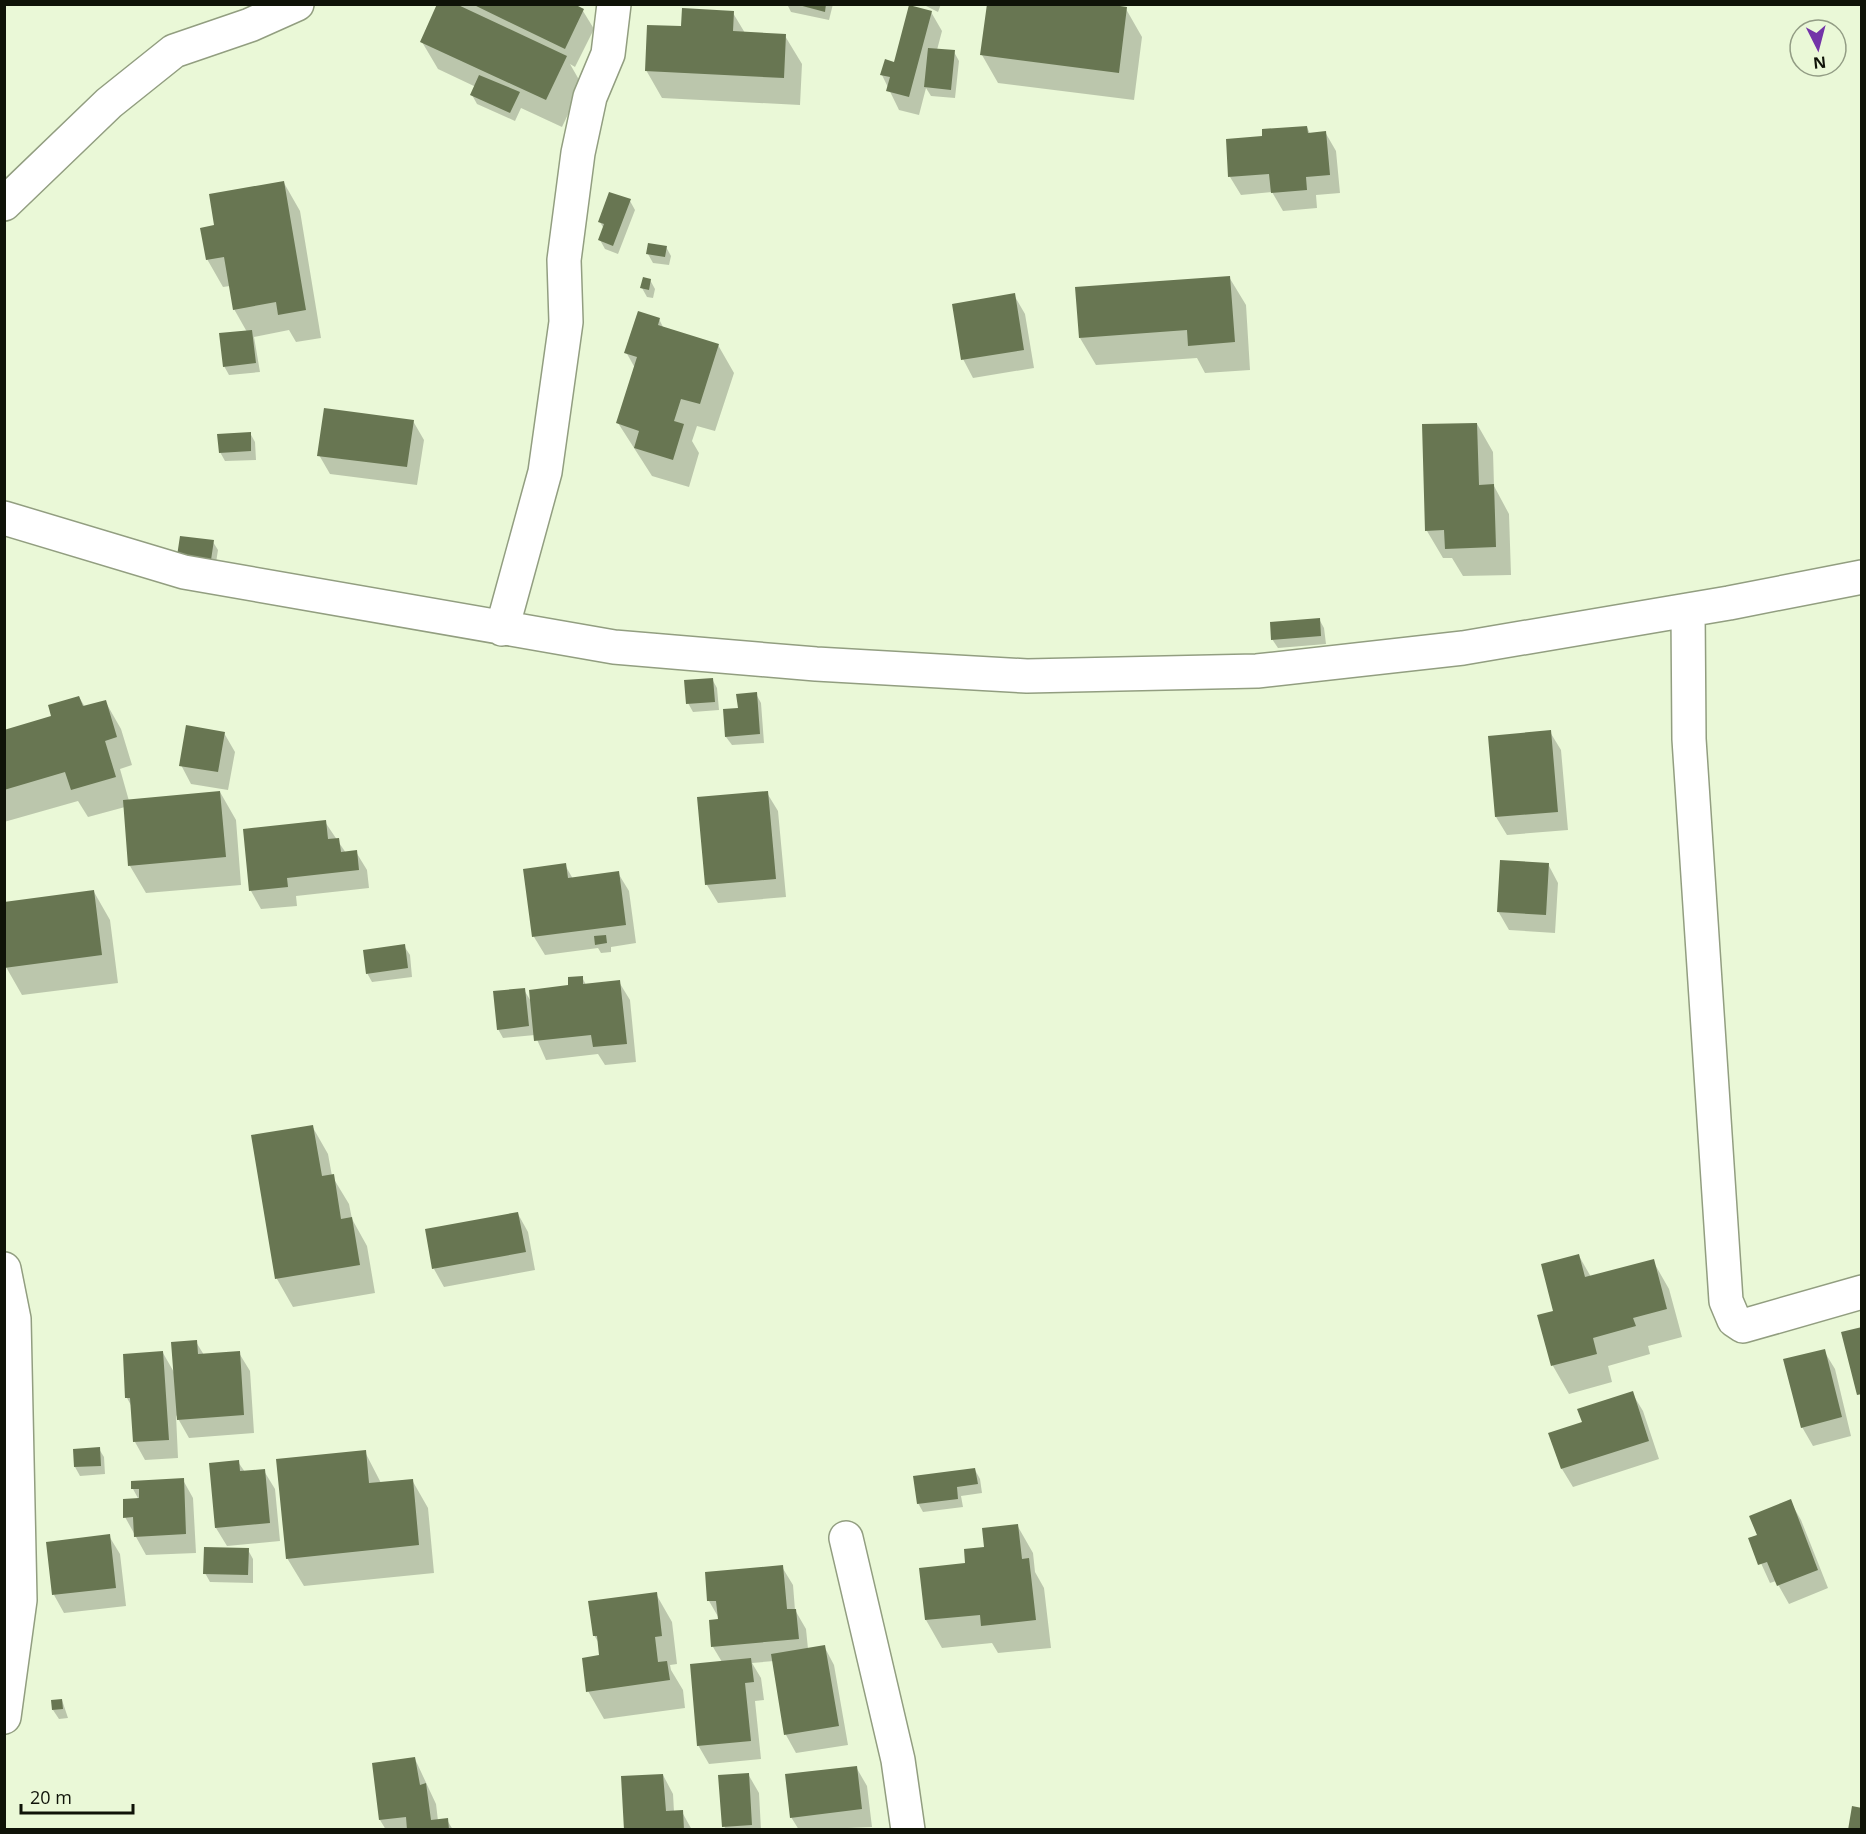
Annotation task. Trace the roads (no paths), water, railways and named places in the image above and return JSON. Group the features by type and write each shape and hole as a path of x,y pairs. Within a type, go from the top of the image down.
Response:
{"street":[{"path":"4,204 109,103 174,51 250,25 297,4"},
{"path":"502,629 545,472 566,322 564,260 578,153 590,97 608,54 614,4"},
{"path":"4,518 184,572 502,629 626,648 816,664 1038,676 1257,671 1463,648 1688,610 1862,577"},
{"path":"1688,610 1689,739 1726,1301 1734,1320 1743,1326 1862,1292"},
{"path":"4,1269 14,1319 20,1600 4,1717"},
{"path":"846,1538 898,1760 908,1830"}]}
